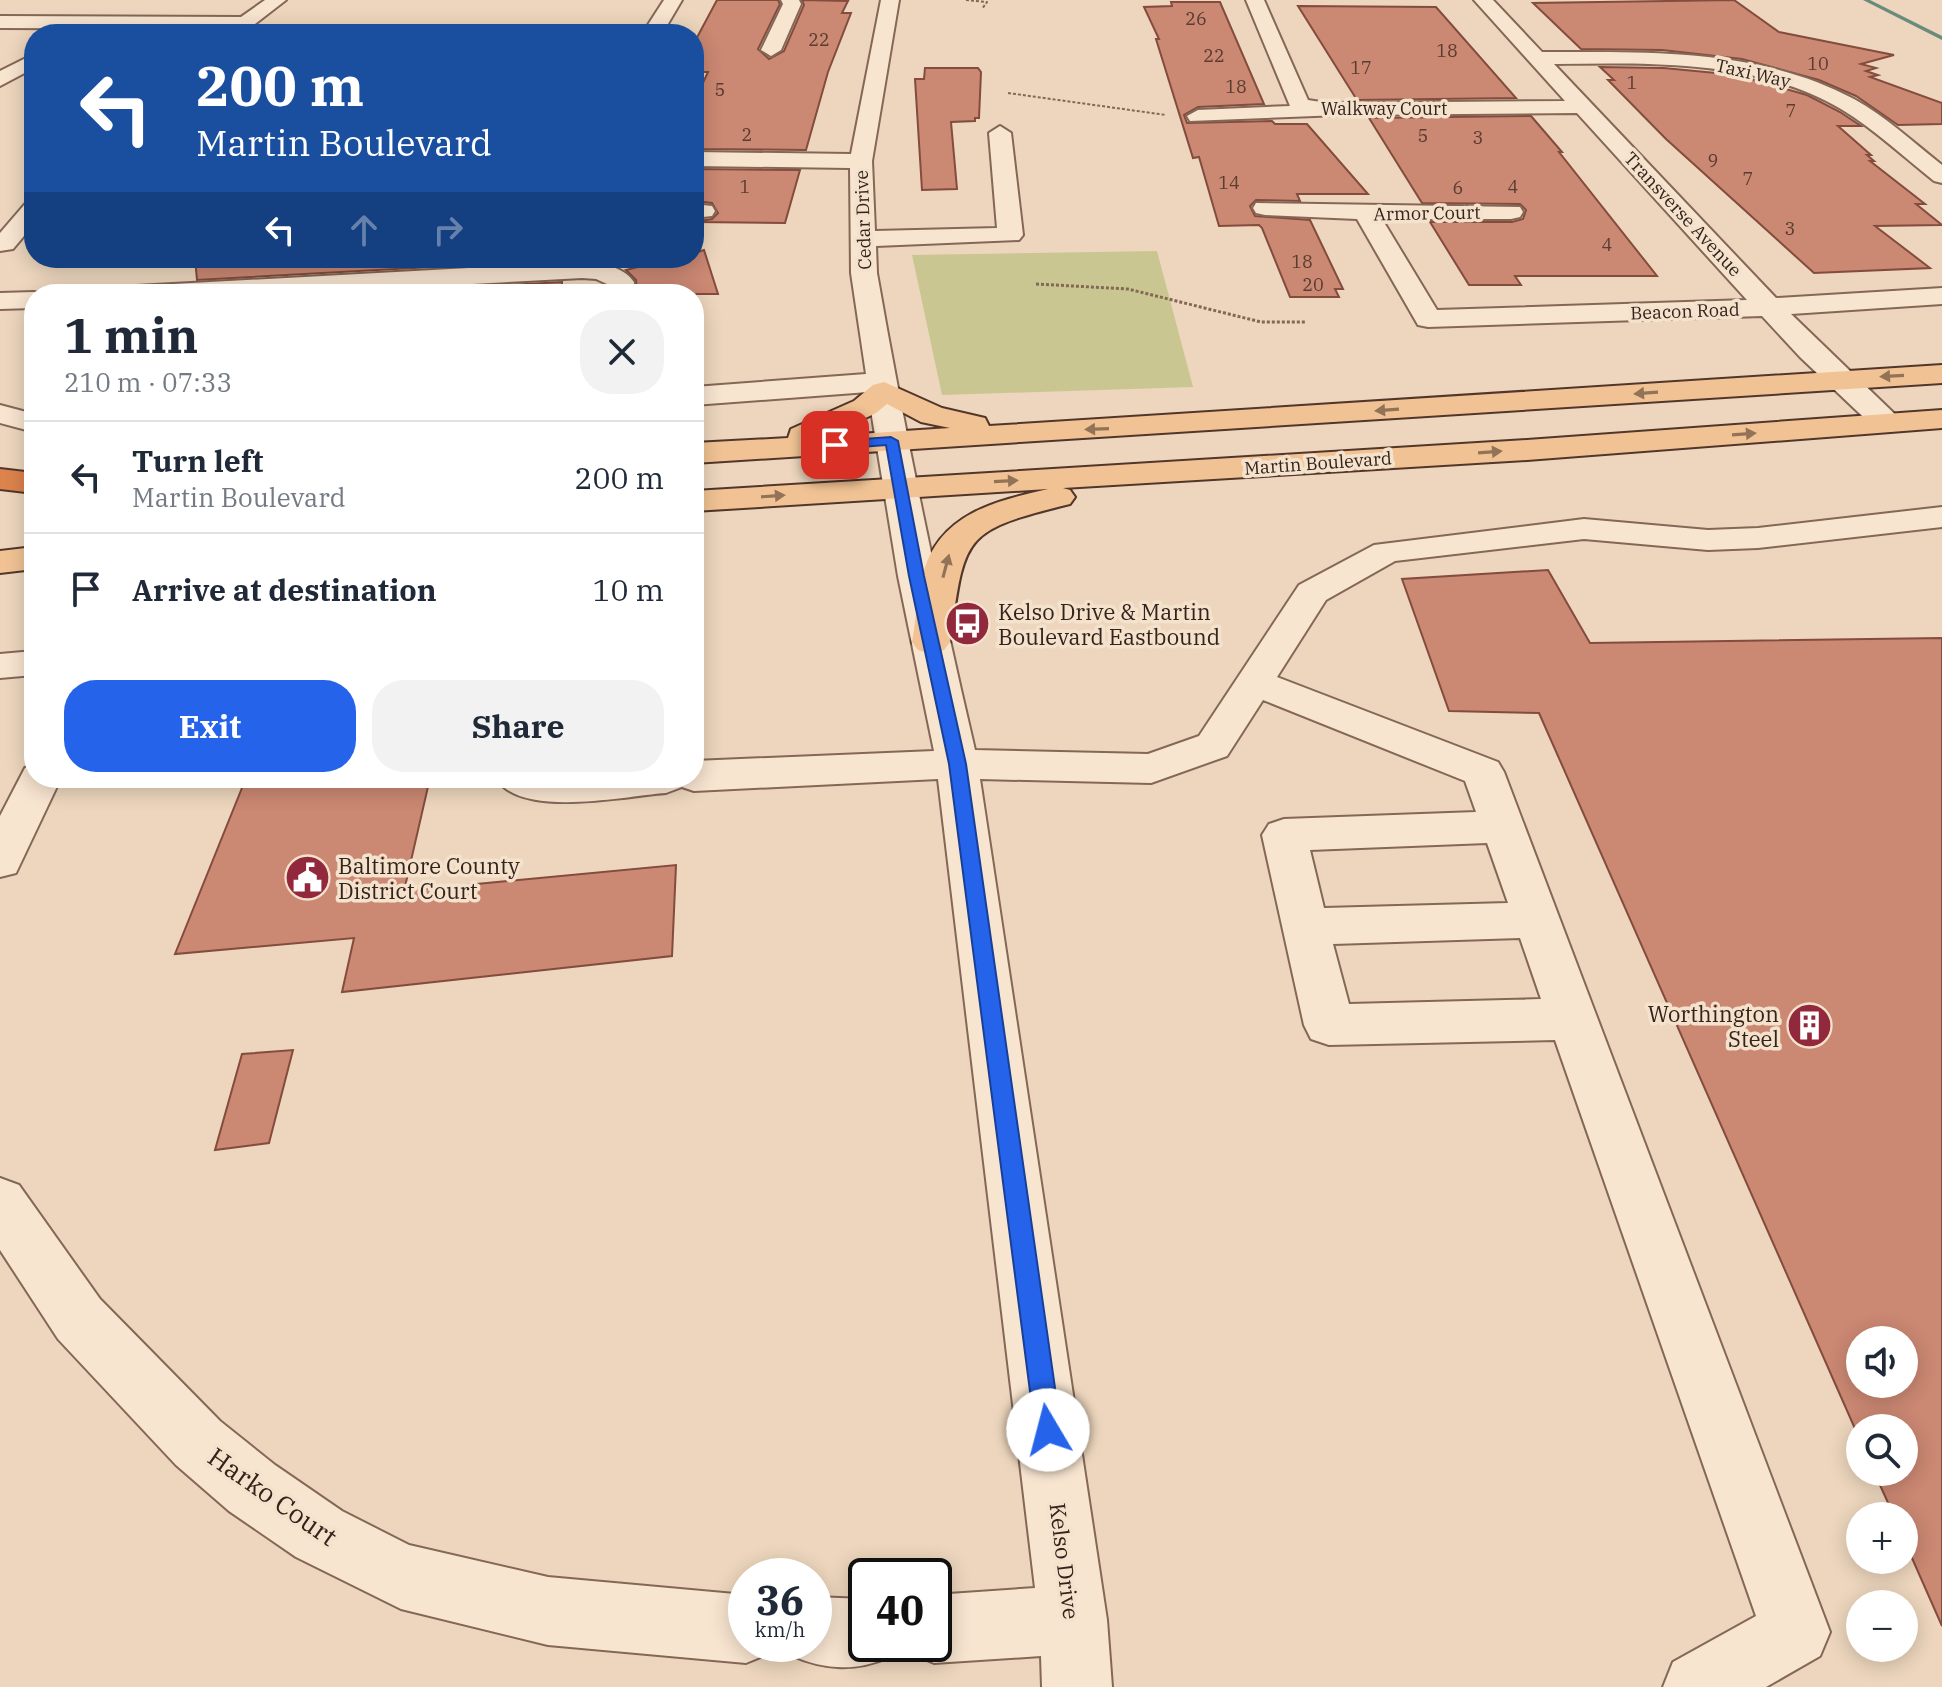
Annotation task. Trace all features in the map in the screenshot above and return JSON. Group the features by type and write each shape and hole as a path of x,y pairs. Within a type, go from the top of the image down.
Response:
{"highway":[{"path":"0,479 24,482"},
{"path":"0,503 24,501"}],"main road":[{"path":"704,452 1942,374"},
{"path":"770,448 837,422 865,407 883,387 910,406 943,418 984,427 1042,431"},
{"name":"Martin Boulevard","path":"704,500 1161,473 1942,419"},
{"path":"931,642 946,558 956,540 973,526 1027,504 1161,473"},
{"path":"0,562 24,559"}],"street":[{"path":"244,24 277,0"},
{"path":"658,24 673,0"},
{"path":"771,50 792,4 790,0"},
{"name":"Cedar Drive","path":"890,0 861,161 864,273 891,441"},
{"name":"Walkway Court","path":"1255,0 1300,105 1348,109 1582,107"},
{"name":"Transverse Avenue","path":"1483,0 1810,351 1888,423"},
{"path":"0,22 68,24"},
{"name":"Taxi Way","path":"1535,58 1689,60 1790,81 1848,104 1942,176"},
{"path":"0,80 24,66"},
{"path":"1198,116 1309,114 1348,109"},
{"path":"864,239 1010,235 1000,133"},
{"path":"704,159 861,161"},
{"path":"1265,208 1365,212"},
{"name":"Armor Court","path":"1365,212 1511,212"},
{"name":"Armor Court","path":"1365,212 1428,319"},
{"path":"2,244 24,220"},
{"path":"2,244 24,243"},
{"path":"322,284 582,270 601,271 615,277 621,284"},
{"name":"Beacon Road","path":"1428,319 1771,307 1942,296"},
{"path":"0,301 24,300"},
{"path":"704,396 883,387"},
{"path":"0,414 24,420"},
{"name":"Kelso Drive","path":"891,441 957,764 1073,1620 1077,1687"},
{"path":"704,776 957,764 1151,769 1213,746 1312,593 1386,552 1584,529 1708,540 1758,538 1942,517"},
{"path":"0,666 24,664"},
{"path":"1254,682 1483,772 1796,1632 1698,1687"},
{"path":"0,861 35,788"},
{"path":"1504,827 1284,835 1329,1025 1573,1019"},
{"path":"1306,927 1538,920"},
{"name":"Harko Court","path":"0,1203 79,1319 198,1443 252,1488 319,1534 401,1576 548,1611 728,1627"},
{"path":"952,1628 1073,1620"}],"path":[{"path":"966,0 987,2 982,9"},
{"path":"1008,93 1154,114 1198,116"},
{"path":"1036,284 1128,289 1261,322 1306,322"}],"shaded area":[{"path":"1157,251 1193,387 942,395 912,255"}],"building":[{"path":"717,0 778,0 780,4 758,49 769,59 784,51 804,5 802,0 848,1 842,13 851,13 828,72 806,150 704,149 704,81 708,72 704,72 704,24"},
{"path":"1734,0 1779,32 1894,55 1861,64 1876,68 1866,71 1878,75 1870,77 1942,103 1942,124 1898,125 1856,96 1819,80 1742,59 1662,50 1581,49 1533,3"},
{"path":"1171,2 1220,2 1264,104 1198,107 1184,115 1187,123 1272,121 1275,124 1307,124 1368,194 1297,194 1300,201 1256,200 1250,206 1255,216 1310,220 1343,289 1335,289 1339,297 1290,297 1259,225 1219,226 1199,157 1193,158 1156,39 1159,39 1144,7 1172,6"},
{"path":"1298,6 1436,7 1516,98 1357,100"},
{"path":"1600,67 1664,68 1737,75 1807,95 1840,112 1861,126 1838,126 1871,155 1867,155 1874,161 1870,161 1925,204 1916,204 1942,225 1875,226 1930,268 1814,273 1666,139 1608,80 1614,80"},
{"path":"925,68 978,68 981,72 979,118 975,121 951,122 957,189 922,190 915,79 924,79"},
{"path":"1531,116 1657,276 1515,276 1521,285 1469,285 1430,222 1512,222 1523,219 1526,210 1520,204 1422,203 1369,118"},
{"path":"704,169 800,170 785,223 704,222 718,213 712,203 704,202"},
{"path":"704,250 718,294 704,294 704,284 636,284 626,270 704,268"},
{"path":"196,268 415,268 197,280"},
{"name":"Worthington Steel","path":"1548,570 1590,643 1942,638 1942,1626 1918,1572 1918,1502 1888,1502 1880,1486 1918,1486 1918,1414 1849,1414 1539,713 1449,711 1402,579"},
{"name":"Baltimore County District Court","path":"242,788 428,788 404,891 676,865 672,956 342,992 354,938 175,954"},
{"path":"293,1050 269,1143 215,1150 242,1054"}],"waterway":[{"path":"1866,0 1942,38"}],"place":[{"name":"Kelso Drive & Martin Boulevard Eastbound","path":"967,624"},
{"name":"Baltimore County District Court","path":"307,878"},
{"name":"Worthington Steel","path":"1810,1026"}],"route":[{"path":"835,445 891,441 916,576 957,764 1048,1430"}]}
